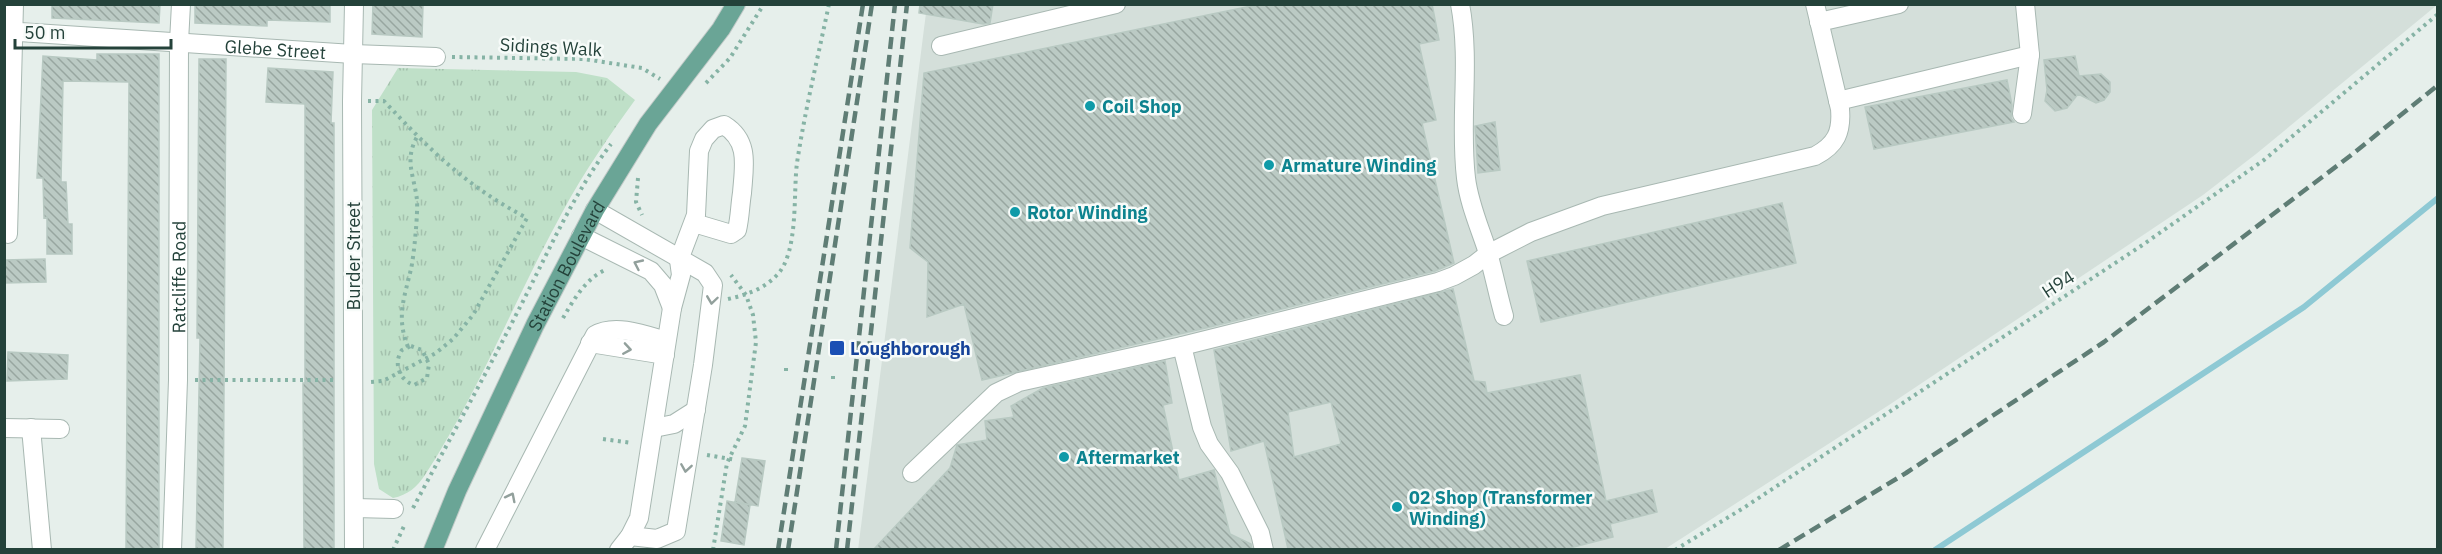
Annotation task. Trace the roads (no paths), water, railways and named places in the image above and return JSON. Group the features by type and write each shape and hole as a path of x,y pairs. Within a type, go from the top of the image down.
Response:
{"main road":[{"name":"Station Boulevard","path":"433,549 457,490 515,367 595,210 648,124 721,29 736,4"}],"street":[{"path":"8,234 9,32 14,4"},
{"name":"Ratcliffe Road","path":"172,549 178,380 181,4"},
{"name":"Burder Street","path":"354,4 352,101 354,549"},
{"path":"941,46 1116,4"},
{"path":"1460,4 1466,43 1466,97 1463,123 1466,178 1470,201 1488,254 1504,315"},
{"path":"912,472 996,393 1019,382 1182,346 1438,282 1474,265 1488,254 1531,232 1602,206 1815,156 1832,144 1839,134 1841,123 1817,13 1899,4"},
{"path":"2022,114 2030,55 2025,4"},
{"name":"Glebe Street","path":"9,32 353,54 436,57"},
{"path":"1838,102 2030,55"},
{"path":"625,543 639,518 672,308 681,274 679,260 696,215 699,151 704,139 713,129 724,125 733,131 741,142 745,157 737,230 731,234 694,223"},
{"path":"595,210 710,278 713,285 676,531 657,539 625,543"},
{"path":"581,236 616,255 643,266 658,277 672,308"},
{"path":"485,549 596,335 610,330 642,334 666,348"},
{"path":"1182,346 1202,427 1209,444 1230,473 1260,533 1264,549"},
{"path":"654,428 674,424 696,410"},
{"path":"4,428 60,429"},
{"path":"31,428 42,549"},
{"path":"355,508 394,509"},
{"path":"625,543 644,549"}],"waterway":[{"path":"1935,550 2304,307 2438,198"}],"railway":[{"path":"778,550 863,4"},
{"path":"788,550 872,4"},
{"path":"836,550 895,4"},
{"path":"847,550 907,4"},
{"path":"1779,550 1906,473 2104,342 2350,156 2438,85"}],"place":[{"name":"Coil Shop","path":"1090,106"},
{"name":"Armature Winding","path":"1269,165"},
{"name":"Rotor Winding","path":"1015,212"},
{"name":"Loughborough","path":"837,348"},
{"name":"Aftermarket","path":"1064,457"},
{"name":"02 Shop (Transformer Winding)","path":"1397,507"}]}
